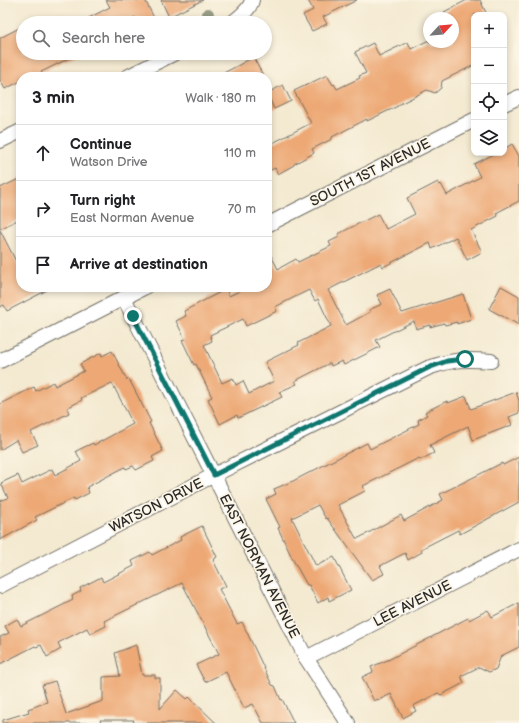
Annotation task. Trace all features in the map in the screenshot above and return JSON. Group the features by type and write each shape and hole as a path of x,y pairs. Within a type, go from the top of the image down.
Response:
{"street":[{"path":"242,16 252,2"},
{"path":"138,72 161,60"},
{"path":"507,103 519,97"},
{"name":"SOUTH 1ST AVENUE","path":"272,222 471,122"},
{"path":"0,141 16,133"},
{"path":"0,361 135,292"},
{"name":"EAST NORMAN AVENUE","path":"124,298 306,658 348,723"},
{"name":"WATSON DRIVE","path":"0,586 214,475 428,368 447,361 465,359 490,362"},
{"name":"LEE AVENUE","path":"306,658 519,548"}],"building":[{"path":"106,0 145,0 153,16 93,16 110,7"},
{"path":"161,0 203,0 171,16 169,16"},
{"path":"308,0 357,0 323,17 327,24 312,31 303,15 313,10"},
{"path":"467,0 480,0 486,12 471,12 471,66 442,81 441,88 435,93 427,90 398,106 367,121 367,119 332,137 332,139 312,149 314,153 278,174 275,168 272,170 272,143 311,123 294,91 327,75 337,89 360,78 359,76 366,73 355,52 373,43 379,56 408,42 411,49 423,43 423,48 459,48 459,12 444,12"},
{"path":"16,30 16,60 66,60 41,72 16,72 16,84 5,89 0,80 0,38"},
{"path":"248,60 255,60 261,72 226,72"},
{"path":"283,85 291,101 274,109 272,104 272,90"},
{"path":"512,144 519,156 519,201 496,213 498,216 471,230 482,252 467,260 456,237 432,249 430,243 383,267 381,263 328,290 346,325 370,312 369,310 382,304 377,295 390,289 402,313 463,294 471,319 457,324 457,322 445,325 444,323 416,329 414,321 376,340 380,347 344,365 342,361 331,366 330,363 295,381 297,384 279,392 282,397 238,418 237,415 220,424 208,399 212,397 196,364 194,365 182,340 185,339 176,321 186,316 184,311 220,292 227,292 229,296 237,292 272,292 272,258 278,269 296,259 298,262 331,246 329,242 339,237 338,234 378,214 386,229 415,214 407,198 438,182 440,185 441,184 447,195 480,177 474,164 490,156 507,156 507,147","holes":["309,290 315,301 318,299 331,326 298,343 299,345 265,362 274,381 249,394 243,381 236,385 233,378 222,383 204,345 212,341 210,335 243,319 246,326 277,311 275,307"]},
{"path":"16,180 16,221 0,229 0,188"},
{"path":"0,230 16,261 16,292 43,292 7,311 4,305 0,307"},
{"path":"501,286 519,296 519,325 489,309"},
{"path":"112,351 127,380 129,379 151,422 149,423 163,451 152,457 154,461 136,470 133,466 126,469 125,467 87,487 89,493 75,500 74,498 35,517 37,520 0,540 0,501 8,498 1,483 18,475 22,484 52,469 55,475 81,461 76,451 93,443 94,445 133,424 112,383 81,398 82,400 67,408 69,413 31,432 38,445 22,452 16,440 0,450 0,404 34,387 36,391 53,382 55,386 84,371 80,364 101,353 102,356"},
{"path":"516,392 519,401 519,413 509,417 512,425 473,440 468,426 430,445 434,453 420,460 419,458 363,486 365,491 338,505 356,538 359,538 401,515 404,521 443,500 440,494 502,463 503,465 519,457 519,502 460,534 458,530 421,549 422,552 408,560 405,553 380,566 384,574 372,580 327,518 326,519 318,505 292,518 316,566 334,557 351,590 329,601 328,597 318,603 309,585 307,585 293,560 278,528 280,527 266,499 276,494 274,489 293,481 367,443 370,449 419,424 418,420 427,415 425,412 447,401 448,403 466,396 471,409"},
{"path":"202,526 217,557 213,560 226,586 219,589 237,624 242,622 272,685 275,686 294,723 263,723 253,704 244,708 226,672 205,682 196,665 219,654 182,583 104,621 106,626 90,634 87,628 58,643 61,649 47,657 41,645 35,646 0,664 0,637 9,633 5,626 17,619 21,626 73,600 72,596 81,591 80,588 101,577 103,582 134,566 132,561 150,552 152,555 181,540 180,537"},
{"path":"519,603 519,647 501,656 496,669 489,672 479,667 461,676 464,683 441,695 438,693 413,706 416,711 403,718 391,694 374,701 362,677 373,672 371,667 390,659 468,618 469,620 488,610 492,617"},
{"path":"136,645 142,675 155,675 155,678 160,678 160,709 177,690 187,699 189,697 216,723 133,723 134,720 100,720 101,723 3,723 3,720 29,712 28,709 47,702 42,685 55,681 66,714 103,701 103,677 120,676 115,653"}],"route":[{"path":"133,316 214,475 428,368 447,361 465,359"}]}
